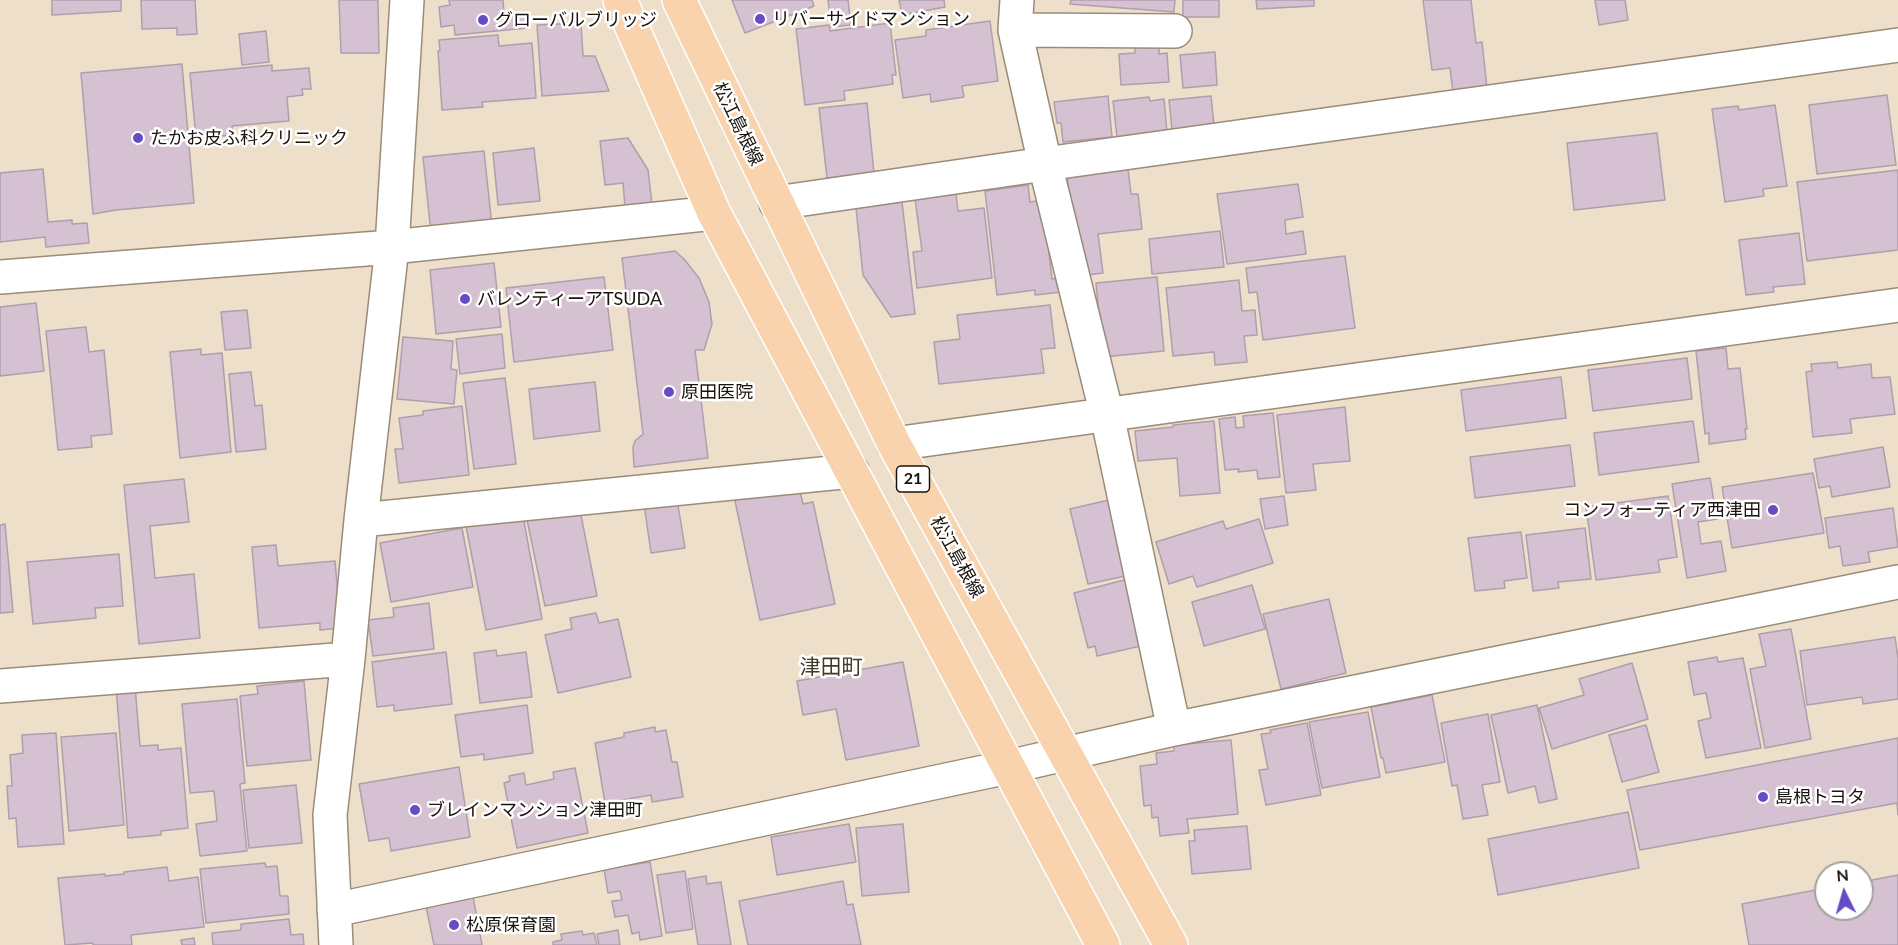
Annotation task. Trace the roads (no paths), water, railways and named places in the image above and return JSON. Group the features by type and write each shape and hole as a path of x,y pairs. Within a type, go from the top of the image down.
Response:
{"main road":[{"path":"620,0 714,213 1103,945"},
{"name":"松江島根線","path":"679,0 894,444 1172,945"}],"street":[{"path":"336,945 330,815 392,247 406,0"},
{"path":"1173,729 1107,415 1045,164 1016,15 1175,31"},
{"path":"776,203 1898,45"},
{"path":"0,277 392,247 714,213"},
{"path":"894,444 1898,305"},
{"path":"361,520 852,471"},
{"path":"334,910 1173,729 1898,582"},
{"path":"0,686 348,659"}],"place":[{"name":"リバーサイドマンション","path":"760,19"},
{"name":"グローバルブリッジ","path":"483,20"},
{"name":"たかお皮ふ科クリニック","path":"138,138"},
{"name":"バレンティーアTSUDA","path":"465,299"},
{"name":"原田医院","path":"669,392"},
{"name":"コンフォーティア西津田","path":"1773,510"},
{"name":"島根トヨタ","path":"1763,797"},
{"name":"ブレインマンション津田町","path":"415,810"},
{"name":"松原保育園","path":"454,925"}],"district":[{"name":"津田町","path":"831,667"}]}
